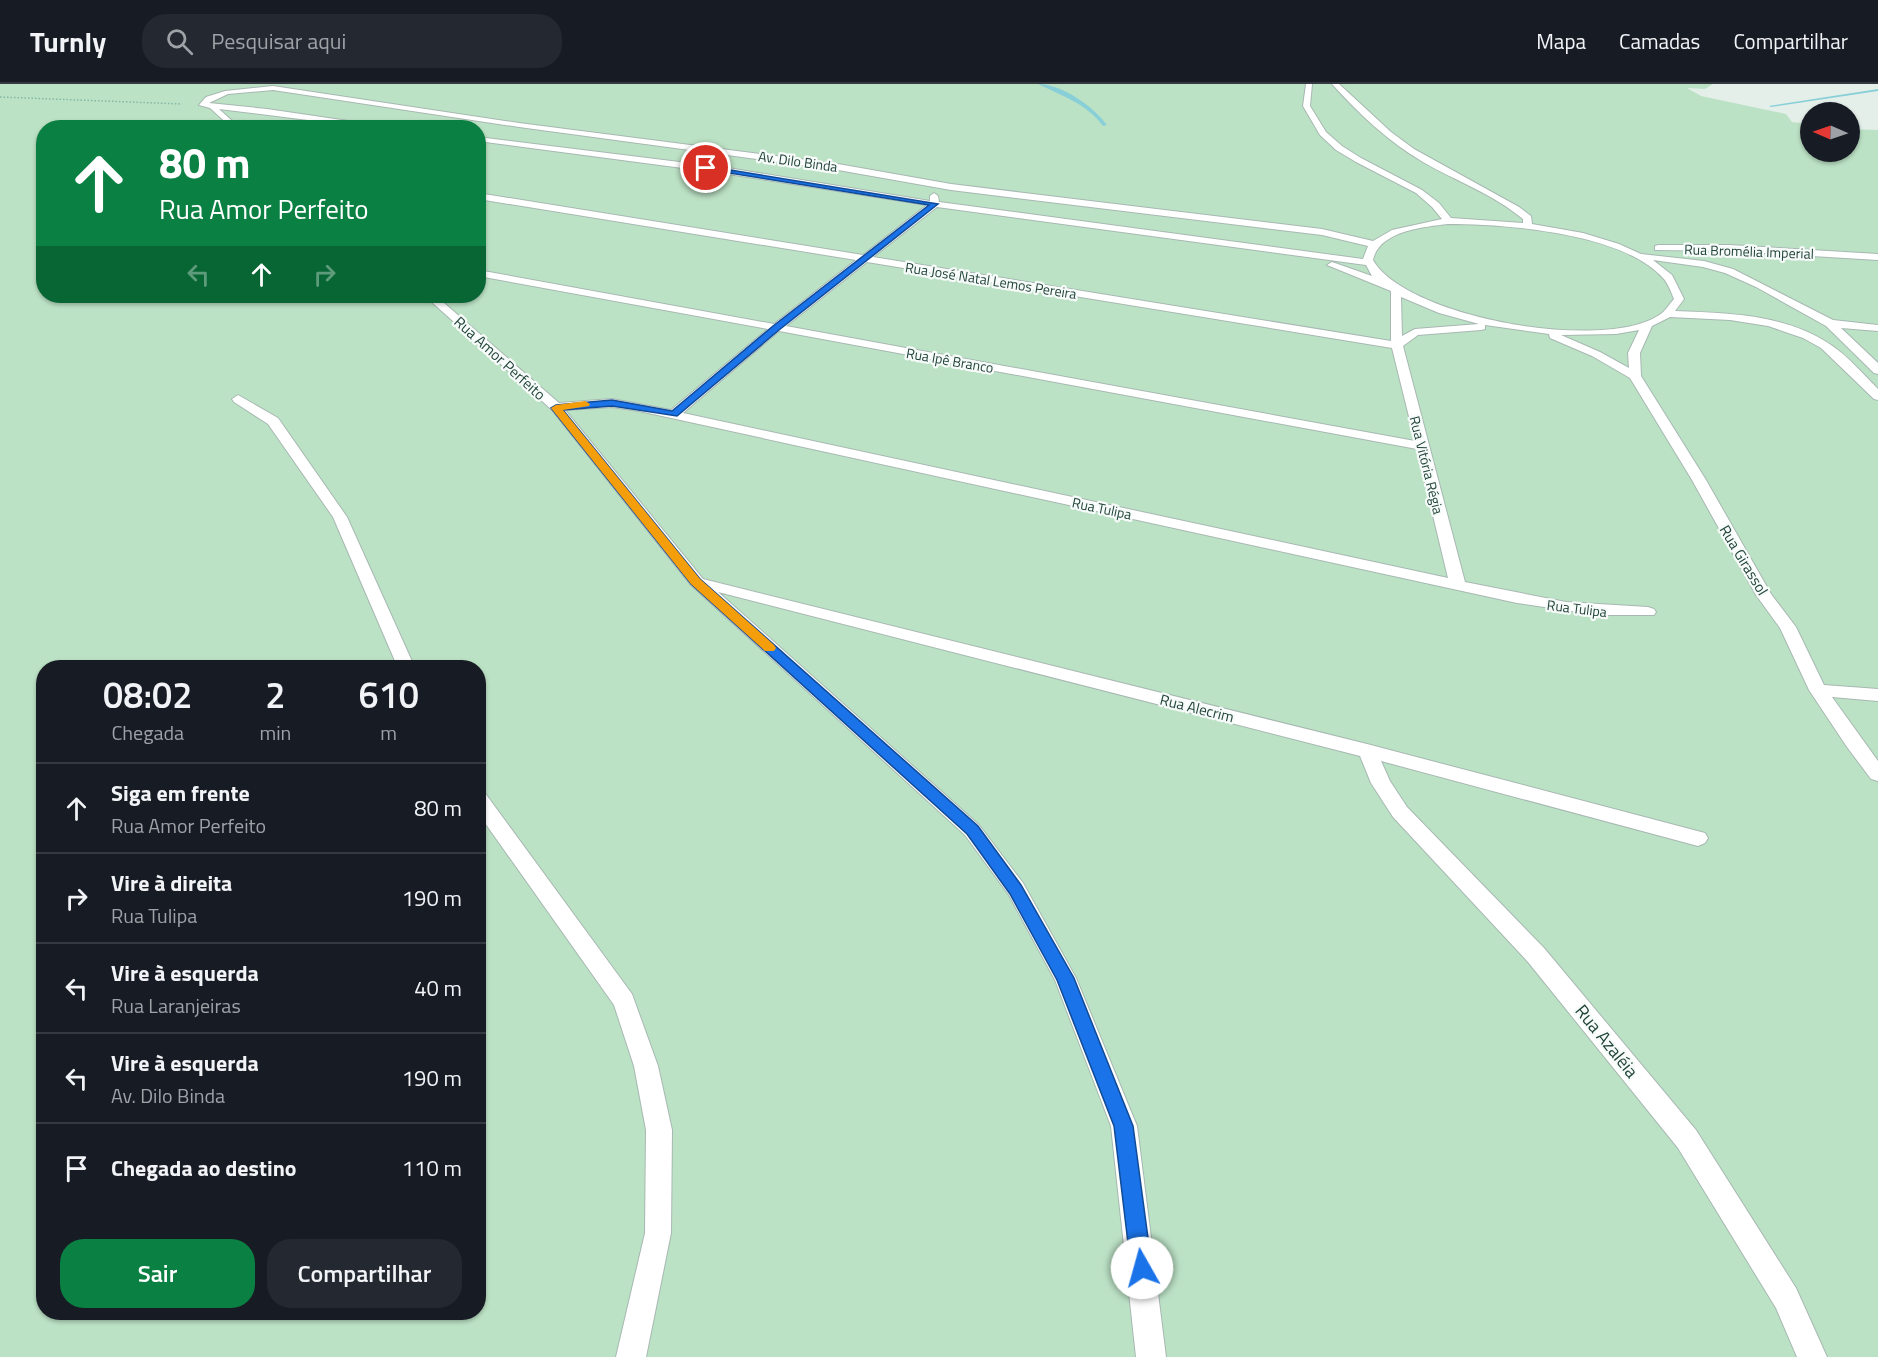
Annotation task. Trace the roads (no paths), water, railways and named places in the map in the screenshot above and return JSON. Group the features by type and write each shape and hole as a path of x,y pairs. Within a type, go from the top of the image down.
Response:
{"street":[{"path":"1309,84 1306,104 1317,128 1340,149 1419,192 1444,213 1448,221"},
{"path":"1335,84 1398,142 1425,160 1485,189 1517,209 1528,218 1527,225"},
{"name":"Av. Dilo Binda","path":"207,106 209,99 227,93 273,88 486,120"},
{"path":"207,106 226,120"},
{"path":"207,106 334,120"},
{"name":"Av. Dilo Binda","path":"486,120 838,166 934,185 1322,232"},
{"path":"486,138 519,125"},
{"name":"Av. Dilo Binda","path":"486,141 728,171 935,204 1302,255"},
{"path":"674,414 776,328 935,204 934,185"},
{"name":"Rua José Natal Lemos Pereira","path":"486,197 1397,345"},
{"path":"1378,231 1448,221 1475,221 1527,225 1575,234 1620,248 1656,267 1674,283 1678,299 1670,314"},
{"path":"1393,288 1380,278 1370,263 1369,254 1373,243 1408,227"},
{"path":"1322,232 1368,231"},
{"path":"1322,232 1373,243"},
{"name":"Rua Bromélia Imperial","path":"1620,248 1730,248 1878,257"},
{"path":"1632,254 1679,260 1729,271 1795,303 1829,323 1878,370"},
{"path":"1302,255 1370,263"},
{"path":"1302,255 1393,288 1450,313 1507,327 1592,333 1647,325 1670,314 1730,316 1766,321 1805,334 1827,347 1878,396"},
{"name":"Rua Ipê Branco","path":"486,274 1423,446"},
{"name":"Rua Vitória Régia","path":"1393,288 1397,345 1458,586"},
{"name":"Rua Amor Perfeito","path":"438,303 556,408 696,581 972,830 1016,889 1065,978 1124,1126 1151,1357"},
{"path":"1829,323 1878,328"},
{"path":"1635,376 1634,353 1647,325"},
{"path":"1397,345 1415,333 1428,330 1507,327"},
{"path":"1523,329 1574,344 1635,376"},
{"name":"Rua Girassol","path":"1635,376 1699,480 1764,595 1788,627 1818,690 1878,774"},
{"path":"238,399 273,422 340,517 403,660"},
{"name":"Rua Tulipa","path":"556,408 612,403 674,414 1458,586 1573,609 1605,613 1648,612"},
{"name":"Rua Alecrim","path":"696,581 1367,751 1698,838"},
{"path":"1818,690 1878,695"},
{"name":"Rua Azaléia","path":"1367,751 1381,783 1400,812 1536,955 1687,1139 1786,1298 1812,1357"},
{"path":"486,809 624,1001 646,1065 660,1130 658,1233 631,1357"}],"waterway":[{"path":"1040,84 1084,104 1105,125"},
{"path":"1771,106 1878,90"}]}
